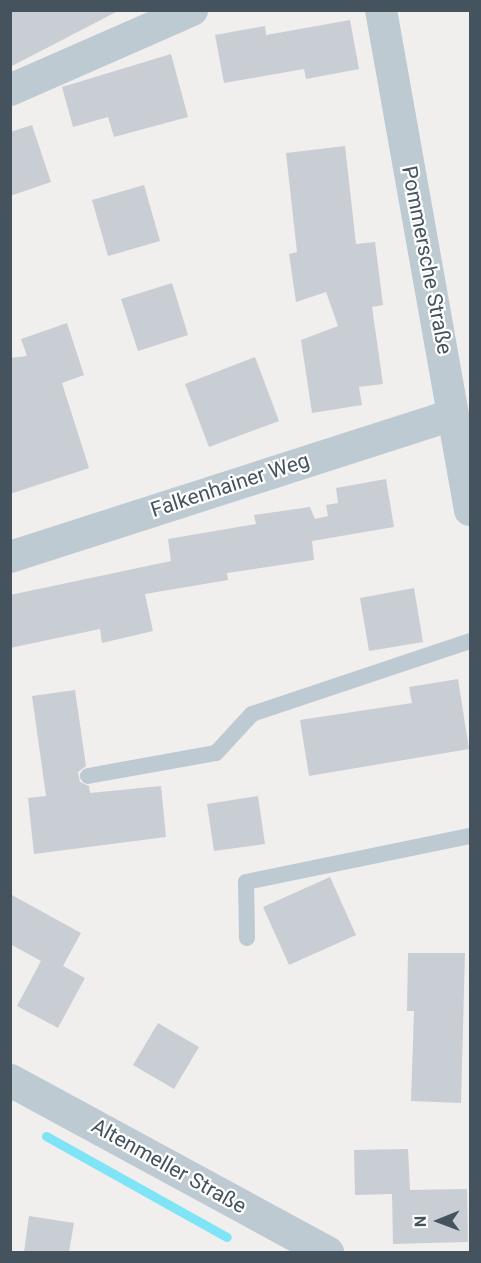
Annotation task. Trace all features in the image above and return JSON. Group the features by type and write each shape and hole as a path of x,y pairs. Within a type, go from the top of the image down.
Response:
{"street":[{"path":"10,90 192,10"},
{"name":"Pommersche Straße","path":"381,10 448,368 450,416 471,510"},
{"name":"Falkenhainer Weg","path":"10,557 450,416"},
{"name":"Altenmeller Straße","path":"10,1080 327,1252"}],"lane":[{"path":"88,776 216,753 252,714 471,641"},
{"path":"247,938 246,882 471,836"}],"building":[{"path":"10,10 120,10 10,67"},
{"path":"350,20 359,69 306,79 304,69 224,83 215,35 265,26 266,35"},
{"path":"171,54 188,117 114,137 108,117 73,127 62,87"},
{"path":"32,125 51,182 10,196 10,132"},
{"path":"345,146 356,244 375,242 383,305 372,307 383,384 359,387 362,405 312,413 301,340 338,326 326,292 296,302 289,254 297,252 286,153"},
{"path":"144,185 160,241 108,256 92,200"},
{"path":"172,283 188,335 138,351 121,299"},
{"path":"67,323 84,375 62,383 89,468 10,494 10,358 27,356 21,339"},
{"path":"255,357 279,421 209,447 185,384"},
{"path":"386,479 394,527 312,541 314,560 227,573 228,580 145,594 153,631 102,643 100,629 10,648 10,595 171,561 168,539 256,524 254,515 310,507 315,519 328,516 326,505 338,503 336,488"},
{"path":"414,588 423,642 369,651 360,598"},
{"path":"458,679 469,749 309,776 300,720 412,703 409,687"},
{"path":"75,690 86,766 78,772 80,782 89,786 90,793 161,786 166,837 34,854 28,798 46,796 32,696"},
{"path":"258,796 265,844 214,851 207,804"},
{"path":"330,877 356,935 289,965 263,907"},
{"path":"10,894 81,933 63,966 85,978 58,1028 17,1006 41,961 10,944"},
{"path":"408,953 465,953 461,1103 411,1101 414,1011 407,1011"},
{"path":"158,1023 199,1047 174,1089 133,1065"},
{"path":"408,1149 410,1190 467,1189 468,1242 393,1244 392,1194 355,1195 354,1150"},
{"path":"29,1216 74,1223 69,1252 24,1252"}],"waterway":[{"path":"46,1136 227,1237"}]}
